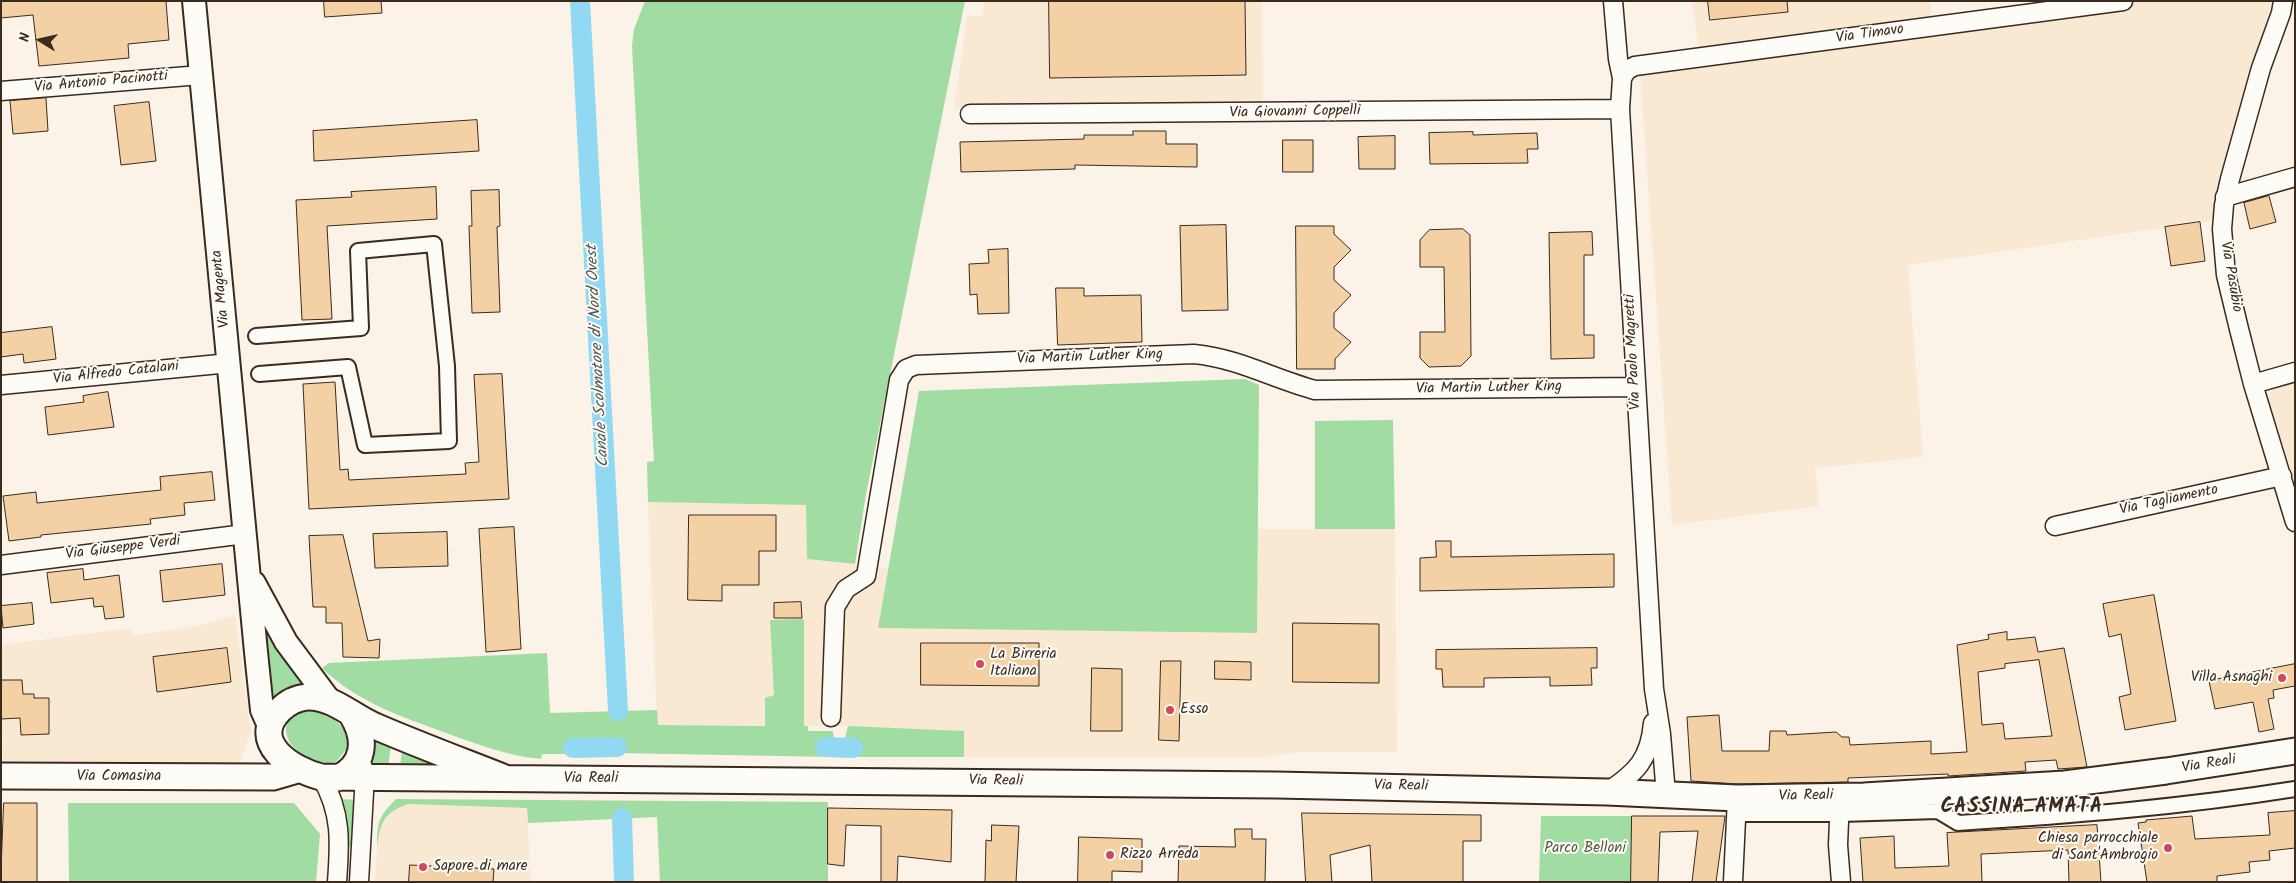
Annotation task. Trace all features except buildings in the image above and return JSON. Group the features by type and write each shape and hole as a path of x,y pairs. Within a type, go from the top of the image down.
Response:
{"main road":[{"path":"236,777 258,759 270,736 273,718 279,711 296,699 318,698 330,701 352,715 360,730 362,750 354,768 330,778 297,770 286,762 270,736"},
{"name":"Via Reali","path":"352,715 375,727 505,778"},
{"name":"Via Reali","path":"330,778 370,783 505,778 1257,785 1607,792 1666,795 1737,806 1841,805 2074,783 2295,751"},
{"path":"236,777 273,777 297,770"},
{"name":"Via Comasina","path":"1,776 236,777"}],"street":[{"name":"Via Magenta","path":"194,1 262,710 270,736"},
{"name":"Via Paolo Magretti","path":"1613,1 1618,60 1622,78 1620,109 1655,703 1661,734 1666,795"},
{"name":"Via Timavo","path":"1622,78 1627,70 1635,66 2123,1"},
{"name":"Via Pasubio","path":"2283,1 2281,13 2261,68 2225,197 2222,229 2226,275 2253,384 2295,522"},
{"name":"Via Antonio Pacinotti","path":"1,91 201,75"},
{"name":"Via Giovanni Coppelli","path":"970,114 1620,109"},
{"path":"2225,197 2295,177"},
{"path":"256,336 361,328 358,251 434,244 447,366 449,441 365,446 348,367 259,374"},
{"name":"Via Martin Luther King","path":"831,717 835,607 846,590 866,576 899,380 906,369 916,365 1194,354 1217,356 1238,362 1296,385 1315,390 1636,387"},
{"name":"Via Alfredo Catalani","path":"1,385 230,363"},
{"path":"2253,384 2295,372"},
{"name":"Via Tagliamento","path":"2055,526 2282,476"},
{"name":"Via Giuseppe Verdi","path":"1,565 245,534"},
{"name":"Via Magenta","path":"250,576 286,642 330,701"},
{"name":"Via Paolo Magretti","path":"1607,792 1625,780 1647,754 1651,744 1655,703"},
{"path":"360,882 370,783 362,750"},
{"path":"330,778 330,792 338,819 337,882"},
{"path":"1840,882 1838,845 1841,805 1938,811 1958,823 2105,814 2228,800 2295,789"},
{"path":"1733,882 1737,806"}],"shaded area":[{"path":"984,1 1262,1 1263,104 954,109 967,16 982,16"},
{"path":"1692,1 1930,1 1932,20 2073,1 2292,1 2292,5 2270,72 2232,205 2210,221 1908,265 1923,457 1815,468 1819,506 1672,525 1640,74 1701,66"},
{"path":"2295,383 2295,482 2268,399 2273,389"},
{"path":"648,502 806,505 807,559 888,568 878,628 1257,633 1258,529 1395,529 1397,752 1298,752 1264,757 964,757 964,731 848,726 657,725"},
{"path":"235,615 251,731 236,773 3,773 1,645 131,628 132,636 202,625"},
{"path":"408,804 527,808 531,882 375,882 380,827 392,810"}],"green space":[{"path":"645,1 965,1 866,494 855,564 807,559 806,505 648,502 647,462 654,461 632,46 634,29"},
{"path":"1245,379 1259,385 1257,633 878,628 919,391"},
{"path":"1393,420 1395,529 1315,529 1315,421"},
{"path":"804,619 804,726 808,726 808,731 833,731 834,742 828,741 825,747 828,752 833,752 834,757 617,753 617,742 573,742 573,754 542,754 541,759 528,757 481,745 396,714 364,699 335,680 322,668 329,663 547,653 550,713 657,710 658,725 765,726 765,698 774,695 770,620"},
{"path":"272,628 309,684 287,690 268,703 260,633"},
{"path":"310,710 331,718 345,732 348,747 336,762 321,763 308,759 297,751 290,742 286,731 288,722 295,714"},
{"path":"848,726 964,731 964,757 842,757 842,752 849,752 853,748 852,744 844,742"},
{"path":"372,738 391,745 388,768 372,767"},
{"path":"402,749 448,766 400,768"},
{"path":"341,799 358,800 354,847 347,846 346,818"},
{"path":"396,799 828,802 828,882 660,882 657,817 528,823 527,808 408,804 388,815 382,825 377,847 378,826 385,811"},
{"path":"68,803 294,803 320,834 316,882 69,882"},
{"name":"Parco Belloni","path":"1541,816 1632,816 1631,882 1539,882"}],"waterway":[{"name":"Canale Scolmatore di Nord Ovest","path":"580,1 618,711"},
{"path":"584,742 584,748"},
{"path":"573,748 617,747"},
{"path":"825,747 853,748"},
{"name":"Canale Scolmatore di Nord Ovest","path":"622,818 624,882"}],"place":[{"name":"La Birreria Italiana","path":"980,664"},
{"name":"Villa Asnaghi","path":"2282,678"},
{"name":"Esso","path":"1170,710"},
{"name":"Chiesa parrocchiale di Sant'Ambrogio","path":"2168,848"},
{"name":"Rizzo Arreda","path":"1110,855"},
{"name":"Sapore di mare","path":"423,867"}],"district":[{"name":"CASSINA AMATA","path":"2022,809"}]}
